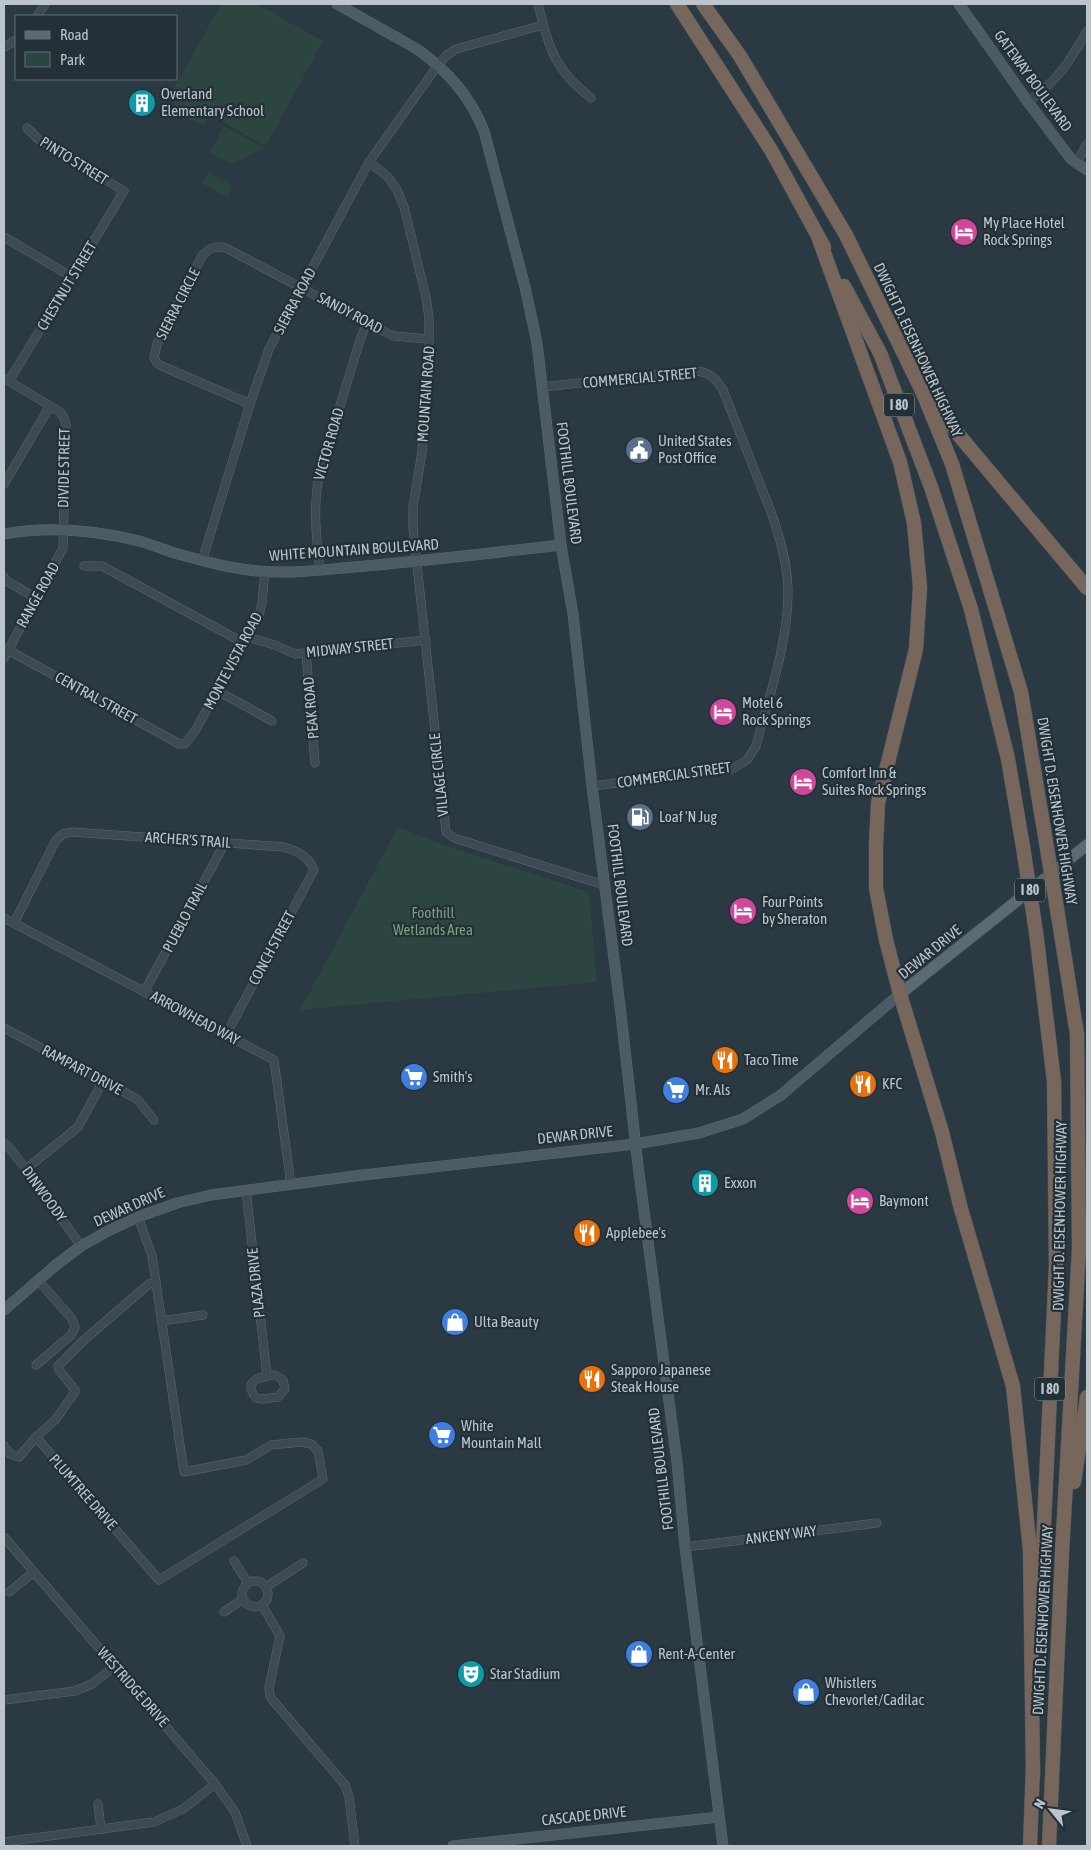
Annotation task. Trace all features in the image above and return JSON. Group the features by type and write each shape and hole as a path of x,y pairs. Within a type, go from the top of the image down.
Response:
{"highway":[{"name":"DWIGHT D. EISENHOWER HIGHWAY","path":"677,4 771,150 880,354 931,486 973,619 1008,759 1036,932 1054,1081 1056,1265 1030,1846"},
{"name":"DWIGHT D. EISENHOWER HIGHWAY","path":"703,4 740,56 846,235 923,393 952,464 1021,692 1077,1034 1079,1250 1049,1846"},
{"path":"819,239 900,462 914,523 920,587 916,649 878,803 876,888 886,940 900,994 942,1132 964,1218 1013,1386 1030,1550 1033,1775"},
{"path":"923,393 1087,588"},
{"path":"1055,1699 1073,1490 1087,1397"}],"main road":[{"name":"DEWAR DRIVE","path":"900,994 1087,845"}],"street":[{"path":"38,15 45,4"},
{"name":"FOOTHILL BOULEVARD","path":"337,4 417,49 438,65 461,89 471,103 484,131 533,317 561,545 573,614 635,1144 677,1462 685,1547 723,1846"},
{"path":"538,4 549,46 562,71 591,98"},
{"name":"GATEWAY BOULEVARD","path":"959,4 1028,102 1076,164 1087,170"},
{"name":"SIERRA ROAD","path":"202,561 250,404 270,349 369,162 447,55 462,46 543,25"},
{"path":"1028,102 1049,86 1063,71 1087,31"},
{"path":"4,47 15,41"},
{"name":"PINTO STREET","path":"27,128 38,139 124,191"},
{"path":"1076,164 1087,144"},
{"name":"MOUNTAIN ROAD","path":"369,162 388,177 397,190 404,207 426,297 429,339 422,452 413,507 413,528 426,640"},
{"name":"CHESTNUT STREET","path":"7,379 124,191"},
{"path":"4,237 72,277"},
{"name":"SIERRA CIRCLE","path":"250,404 158,364 154,358 157,344 202,256 213,247 220,246 226,248 302,288"},
{"name":"SANDY ROAD","path":"302,288 394,336 429,339"},
{"name":"VICTOR ROAD","path":"320,570 314,518 319,475 360,340 367,323"},
{"name":"COMMERCIAL STREET","path":"542,388 691,370 701,370 711,375 723,390 774,519 784,560 788,590 782,644 756,746 747,760 732,769 592,786"},
{"name":"DIVIDE STREET","path":"7,379 60,412 64,418 66,425 63,530"},
{"path":"4,484 50,406"},
{"name":"WHITE MOUNTAIN BOULEVARD","path":"4,534 40,530 63,530 114,536 140,541 202,561 265,572 320,570 417,562 561,545"},
{"name":"RANGE ROAD","path":"4,658 63,548 63,530"},
{"name":"MIDWAY STREET","path":"84,566 102,566 246,640 275,645 289,652 306,653 426,640"},
{"name":"MONTE VISTA ROAD","path":"185,744 195,731 218,691 259,615 265,572"},
{"path":"4,577 36,598"},
{"name":"VILLAGE CIRCLE","path":"426,640 446,832 454,838 604,885"},
{"name":"CENTRAL STREET","path":"8,650 179,744 185,744"},
{"name":"PEAK ROAD","path":"306,653 315,763"},
{"path":"218,691 272,721"},
{"name":"ARCHER'S TRAIL","path":"14,923 56,840 63,834 72,832 284,847 302,854 310,861"},
{"name":"PUEBLO TRAIL","path":"144,992 225,843"},
{"name":"CONCH STREET","path":"226,1035 314,870 310,861"},
{"name":"ARROWHEAD WAY","path":"4,918 274,1060 291,1185"},
{"name":"DEWAR DRIVE","path":"4,1310 81,1246 108,1230 177,1203 246,1190 503,1158 635,1144 699,1133 743,1119 781,1095 900,994"},
{"name":"RAMPART DRIVE","path":"4,1028 137,1099 154,1120"},
{"path":"26,1169 78,1127 103,1081"},
{"name":"DINWOODY","path":"4,1143 26,1169 81,1246"},
{"name":"PLAZA DRIVE","path":"246,1190 267,1376"},
{"path":"138,1217 151,1249 161,1320 203,1314"},
{"path":"36,1365 71,1335 75,1327 72,1319 38,1280"},
{"path":"4,1446 10,1454 19,1456 56,1419 75,1390 58,1366 84,1340 149,1284 156,1283"},
{"name":"PLUMTREE DRIVE","path":"36,1437 159,1580 323,1480 318,1450 311,1444 302,1442 271,1445 246,1460 184,1472 161,1320"},
{"path":"267,1376 275,1376 283,1380 285,1389 278,1397 256,1398 252,1393 252,1383 256,1378 267,1376"},
{"name":"ANKENY WAY","path":"685,1547 878,1523"},
{"name":"WESTRIDGE DRIVE","path":"4,1537 215,1784 235,1812 247,1846"},
{"path":"234,1561 248,1583"},
{"path":"266,1587 303,1563"},
{"path":"9,1592 34,1572"},
{"path":"256,1581 266,1587 268,1598 262,1605 254,1607 248,1605 243,1599 242,1591 248,1583 256,1581"},
{"path":"224,1612 243,1599"},
{"path":"262,1605 280,1636 269,1688 270,1697 345,1785 349,1797 355,1846"},
{"path":"4,1700 75,1692 92,1684 115,1666"},
{"path":"4,1842 154,1822 183,1810 215,1784"},
{"path":"98,1804 101,1829"},
{"name":"CASCADE DRIVE","path":"453,1846 719,1817"}],"green space":[{"path":"221,4 257,4 323,41 266,146 210,115 204,125 177,114 172,92"},
{"path":"224,126 265,148 231,164 210,152"},
{"path":"209,172 233,186 227,197 202,183"},
{"name":"Foothill Wetlands Area","path":"398,827 444,845 589,892 597,982 300,1010"}],"place":[{"name":"Overland Elementary School","path":"142,103"},
{"name":"My Place Hotel Rock Springs","path":"964,232"},
{"name":"United States Post Office","path":"639,450"},
{"name":"Motel 6 Rock Springs","path":"723,712"},
{"name":"Comfort Inn & Suites Rock Springs","path":"803,782"},
{"name":"Loaf 'N Jug","path":"640,817"},
{"name":"Four Points by Sheraton","path":"743,911"},
{"name":"Taco Time","path":"725,1060"},
{"name":"Smith's","path":"414,1077"},
{"name":"KFC","path":"863,1084"},
{"name":"Mr. Als","path":"676,1090"},
{"name":"Exxon","path":"705,1183"},
{"name":"Baymont","path":"860,1201"},
{"name":"Applebee's","path":"587,1233"},
{"name":"Ulta Beauty","path":"455,1322"},
{"name":"Sapporo Japanese Steak House","path":"592,1379"},
{"name":"White Mountain Mall","path":"442,1435"},
{"name":"Rent-A-Center","path":"639,1654"},
{"name":"Star Stadium","path":"471,1674"},
{"name":"Whistlers Chevorlet/Cadilac","path":"806,1692"}]}
